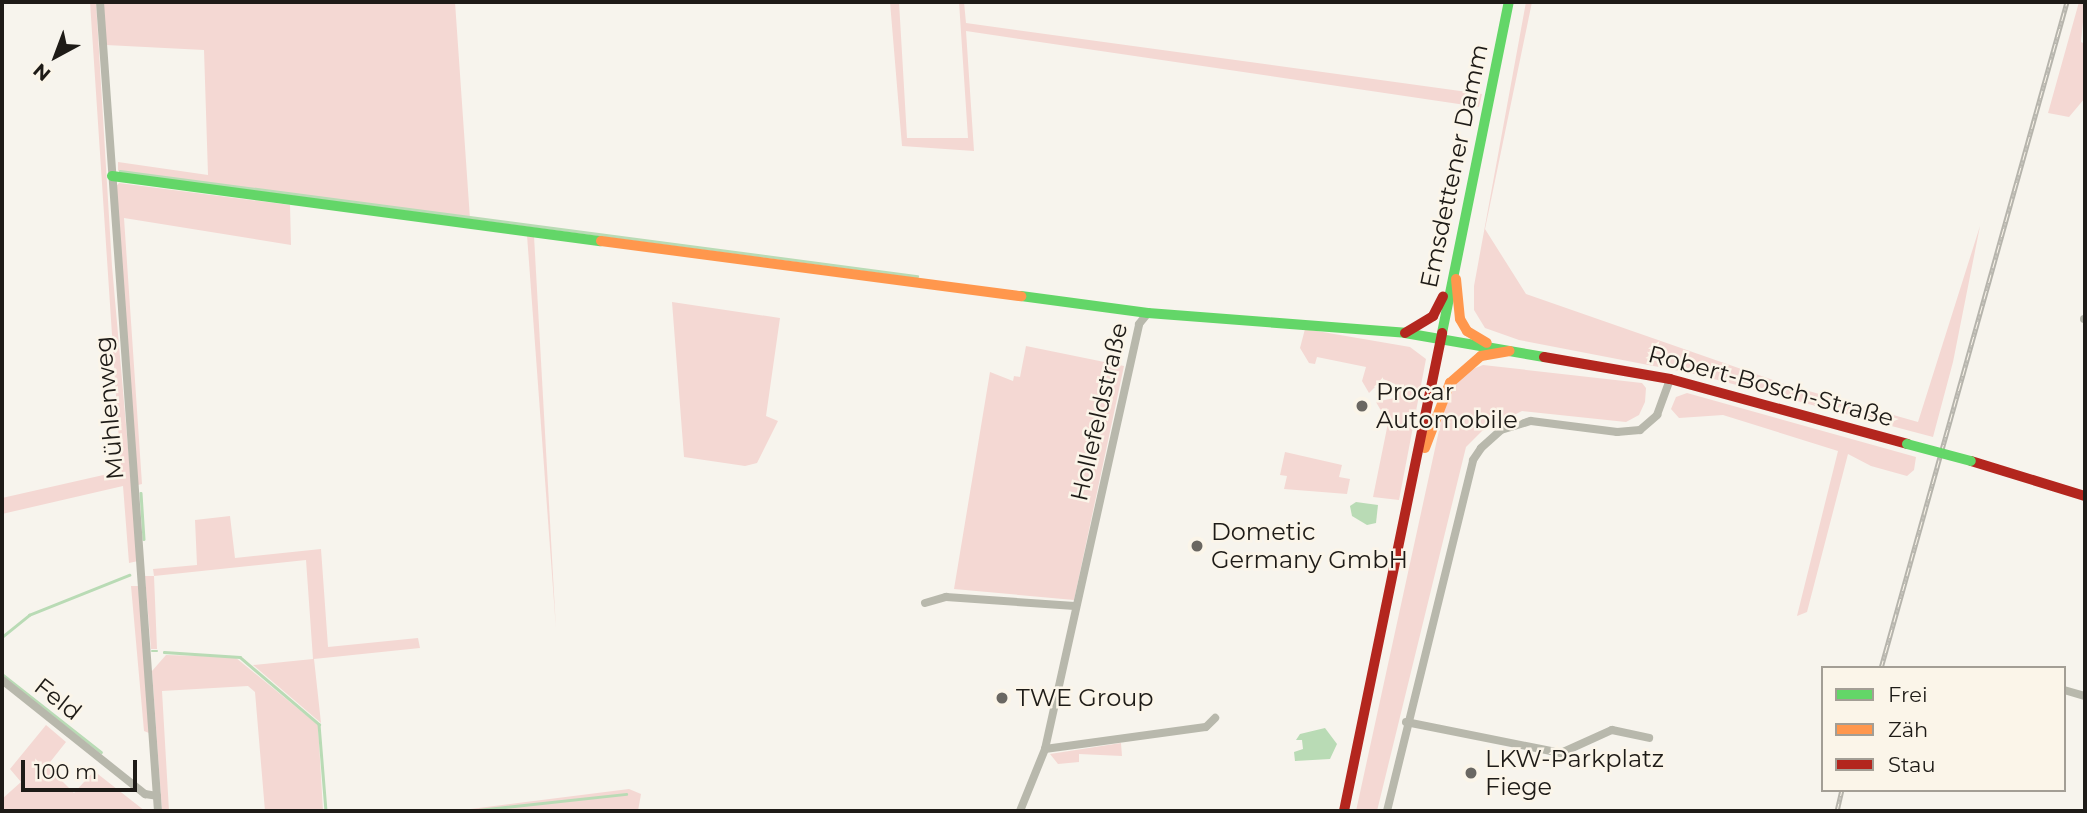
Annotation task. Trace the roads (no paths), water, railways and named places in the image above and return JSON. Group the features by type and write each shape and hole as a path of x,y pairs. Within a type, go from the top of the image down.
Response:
{"street":[{"name":"Mühlenweg","path":"100,2 113,176 116,267 158,811"},
{"name":"Emsdettener Damm","path":"1409,495 1510,2"},
{"path":"113,176 1148,313"},
{"path":"1405,333 1418,328 1438,310 1457,256"},
{"path":"1457,256 1456,303 1464,326 1477,338 1510,351"},
{"name":"Hollefeldstraße","path":"1020,811 1045,749 1139,324 1148,313 1405,333 1441,339"},
{"name":"Robert-Bosch-Straße","path":"1441,339 1670,379 1971,461 2085,496"},
{"path":"1344,811 1409,495 1450,383 1481,356 1510,351"},
{"path":"1387,811 1406,722 1473,460 1501,430 1531,421 1617,432 1640,430 1657,415 1670,379"},
{"path":"925,603 946,597 1075,606"},
{"name":"Feld","path":"2,680 145,794 157,796"},
{"path":"2066,691 2085,696"},
{"path":"1045,749 1206,727 1215,718"},
{"path":"1406,722 1561,753 1612,730 1648,738"}],"waterway":[{"path":"120,171 917,276"},
{"path":"141,493 144,539"},
{"path":"2,637 29,615 129,575"},
{"path":"152,651 157,651"},
{"path":"164,652 240,657 319,724 326,811"},
{"path":"2,674 101,752"},
{"path":"469,811 626,794"}],"railway":[{"path":"1882,666 2067,2"},
{"path":"1837,811 1842,792"}],"place":[{"name":"Procar Automobile","path":"1362,406"},
{"name":"Dometic Germany GmbH","path":"1197,546"},
{"name":"TWE Group","path":"1002,698"},
{"name":"LKW-Parkplatz Fiege","path":"1471,773"}]}
